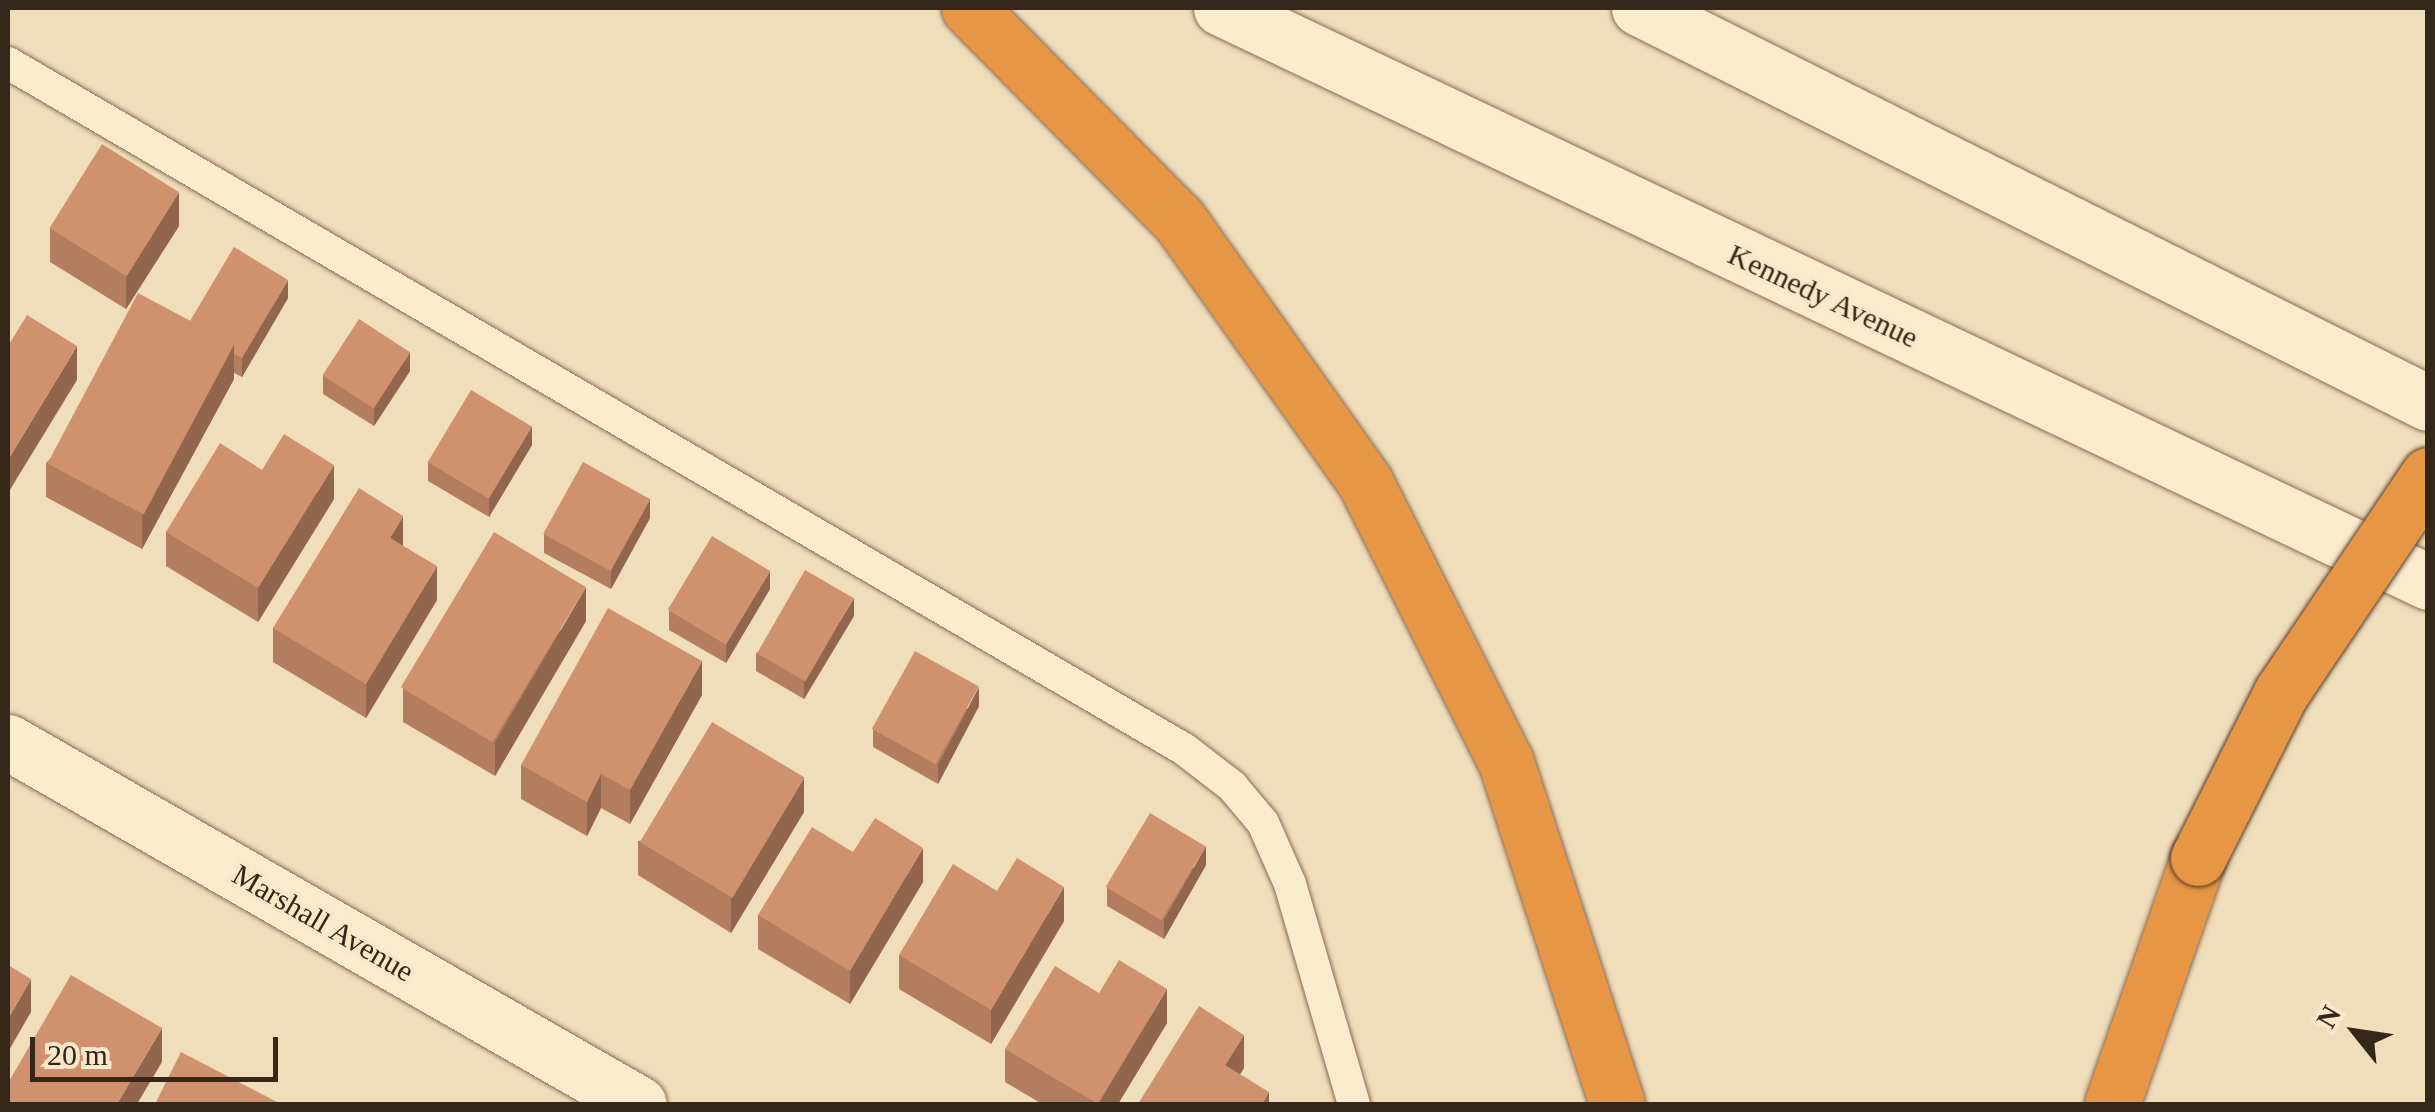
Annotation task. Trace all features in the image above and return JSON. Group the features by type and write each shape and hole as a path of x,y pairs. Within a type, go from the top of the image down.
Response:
{"highway":[{"path":"969,8 1179,220 1364,482 1506,762 1617,1104"},
{"path":"2112,1104 2198,858 2281,693 2428,475"}],"main road":[{"name":"Kennedy Avenue","path":"1220,8 2428,582"},
{"path":"1639,8 2428,402"},
{"name":"Marshall Avenue","path":"8,742 639,1104"}],"lane":[{"path":"8,63 1208,767 1262,823 1290,884 1354,1104"}],"building":[{"path":"102,144 179,192 127,276 50,228"},
{"path":"234,247 288,280 242,358 234,354 234,345 190,321"},
{"path":"138,293 234,344 144,515 47,463"},
{"path":"27,315 77,346 8,460 8,346"},
{"path":"359,319 410,352 374,408 323,375"},
{"path":"471,390 532,427 489,499 428,462"},
{"path":"284,434 334,465 258,588 166,532 220,443 262,470"},
{"path":"583,462 650,499 611,571 543,534"},
{"path":"359,488 403,516 390,538 437,566 366,684 273,628"},
{"path":"494,532 586,587 492,742 401,687"},
{"path":"712,536 770,571 726,645 668,610"},
{"path":"805,570 853,598 805,681 757,653"},
{"path":"608,608 702,661 630,790 601,774 587,802 521,765"},
{"path":"915,651 979,686 936,764 872,729"},
{"path":"712,722 805,778 732,898 640,842"},
{"path":"1150,813 1206,846 1161,920 1106,887"},
{"path":"875,818 923,848 850,971 758,915 812,827 853,852"},
{"path":"1017,858 1064,887 991,1010 899,955 953,864 997,891"},
{"path":"1119,960 1167,989 1098,1104 1005,1049 1055,966 1099,993"},
{"path":"8,965 31,979 8,1019"},
{"path":"71,975 162,1028 117,1104 8,1104 8,1083"},
{"path":"1199,1006 1244,1035 1225,1065 1269,1092 1262,1104 1138,1104"},
{"path":"181,1052 279,1103 155,1104"}]}
